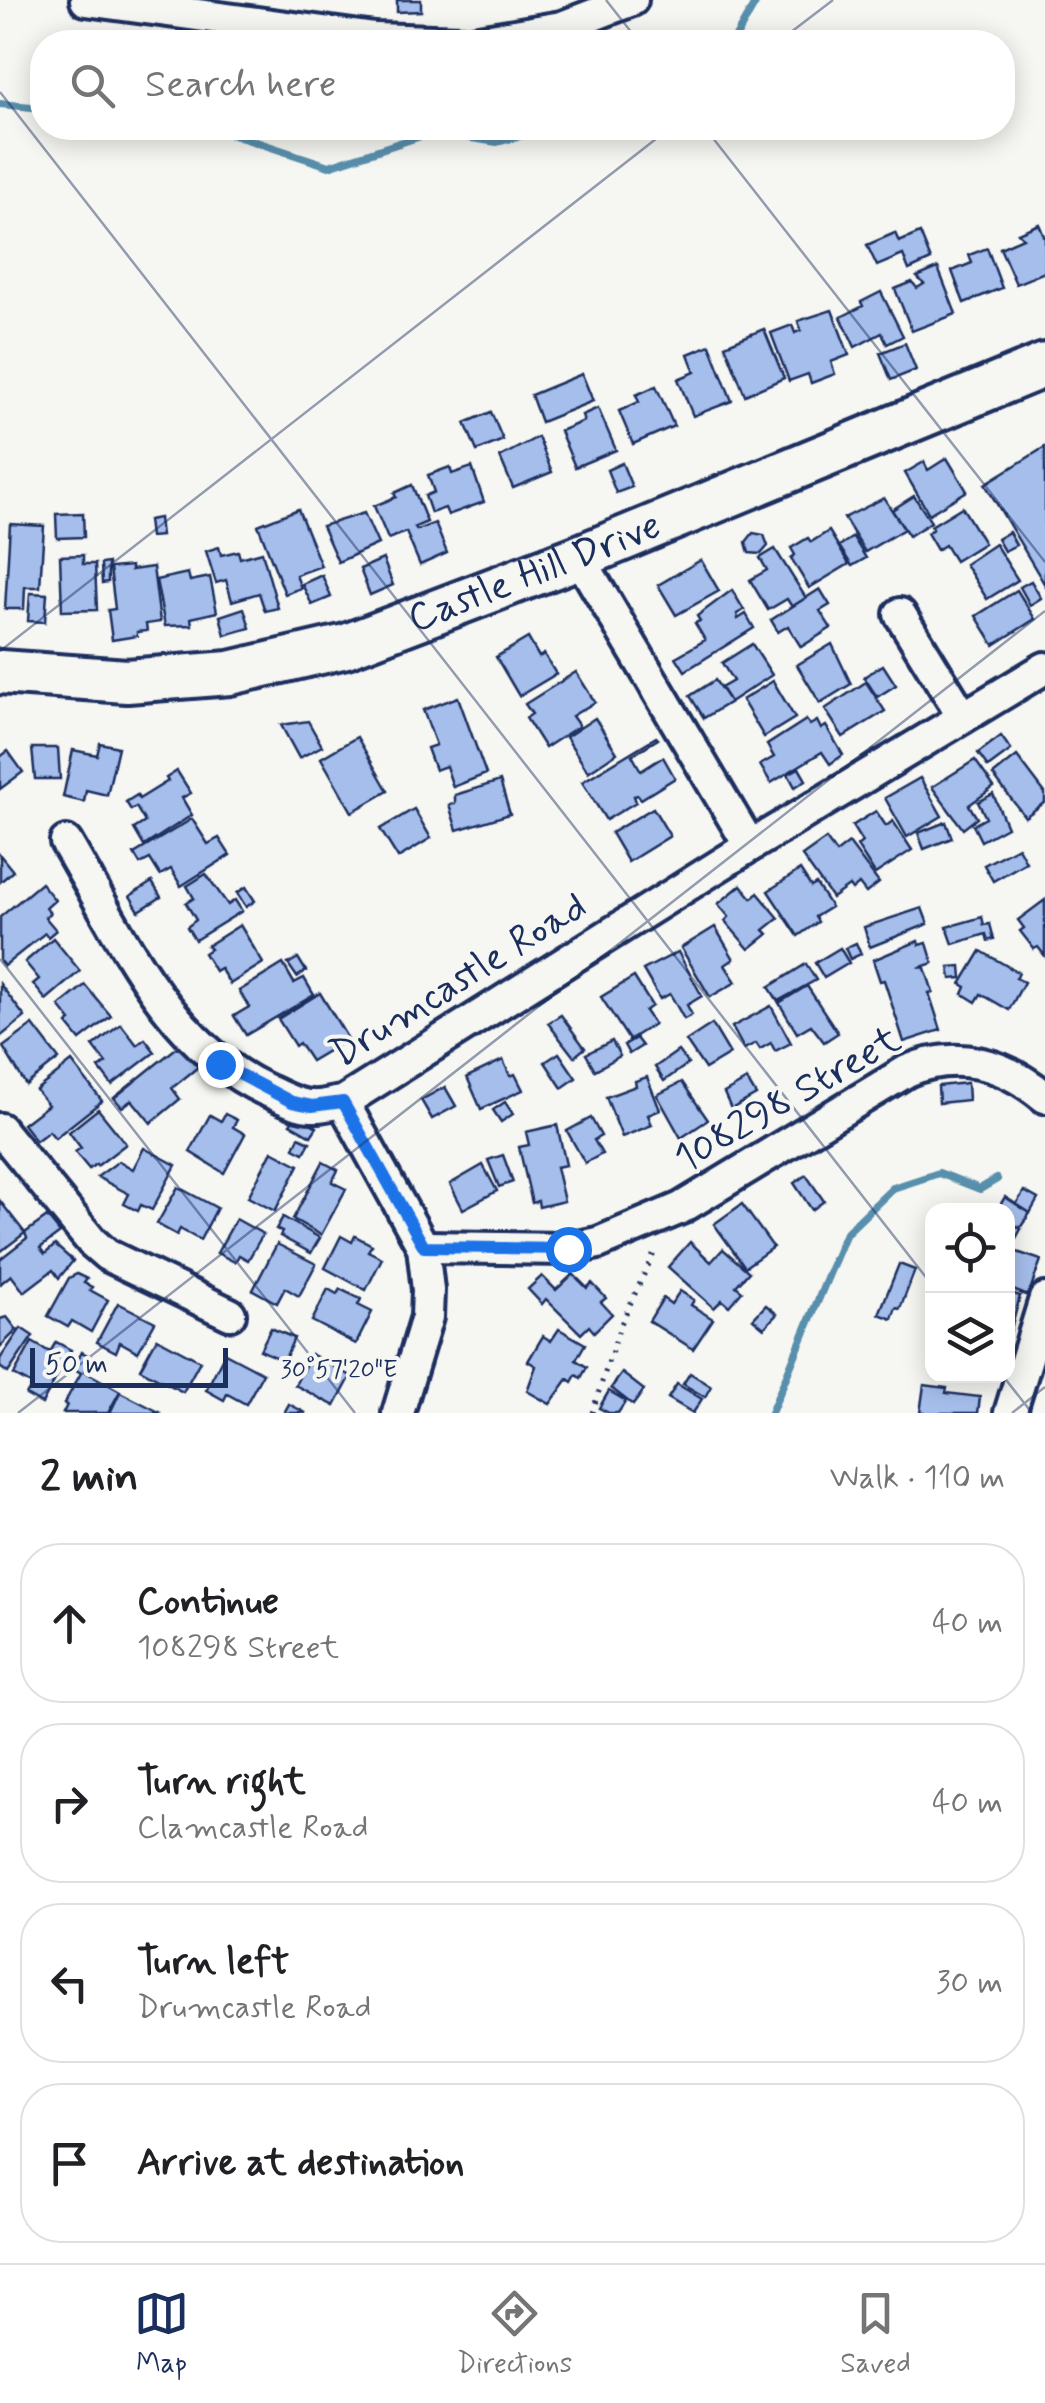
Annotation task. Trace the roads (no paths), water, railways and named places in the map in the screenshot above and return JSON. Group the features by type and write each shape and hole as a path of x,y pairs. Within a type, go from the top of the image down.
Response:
{"street":[{"path":"86,0 308,30"},
{"path":"540,30 562,26 632,0"},
{"name":"Castle Hill Drive","path":"0,672 127,681 230,673 346,646 580,557 1045,365"},
{"path":"580,557 750,846"},
{"path":"900,614 963,717"},
{"name":"Drumcastle Road","path":"66,842 158,997 220,1064 292,1102 312,1106 343,1102 750,846 1045,668"},
{"name":"108298 Street","path":"424,1247 568,1249 598,1243 681,1208 906,1071 931,1061 958,1058 1001,1068 1045,1097"},
{"path":"343,1102 424,1247 427,1316 398,1413"},
{"path":"0,1129 92,1242 108,1255 230,1314"},
{"path":"1010,1413 1045,1299"}],"waterway":[{"path":"740,30 757,0"},
{"path":"0,104 30,107"},
{"path":"250,140 329,166 409,140"},
{"path":"484,140 505,140"},
{"path":"771,1413 846,1233 893,1188 939,1173 980,1189 997,1179"}]}
